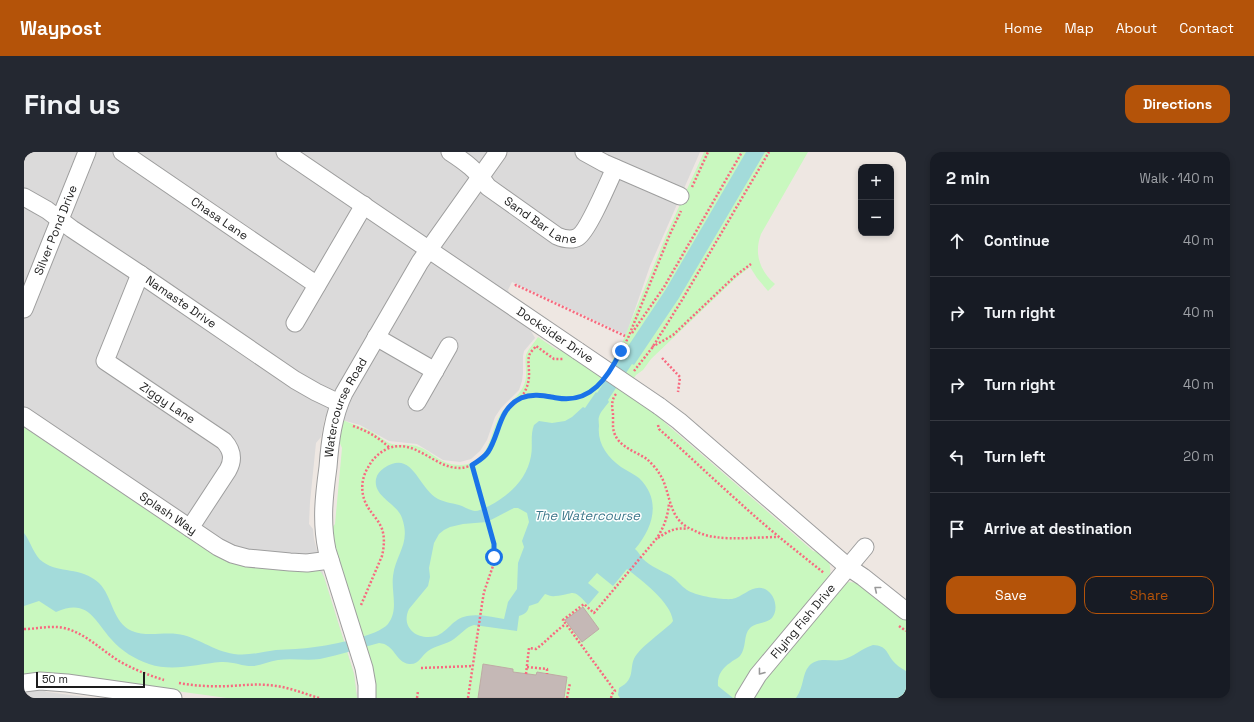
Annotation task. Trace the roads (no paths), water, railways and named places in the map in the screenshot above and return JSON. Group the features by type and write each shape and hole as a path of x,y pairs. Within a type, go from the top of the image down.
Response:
{"street":[{"name":"Silver Pond Drive","path":"24,309 87,152"},
{"name":"Chasa Lane","path":"122,152 317,285"},
{"name":"Docksider Drive","path":"285,152 429,250 574,355 659,406 679,421 848,567 863,577 906,612"},
{"name":"Sand Bar Lane","path":"450,152 468,164 488,187 557,236 567,239 578,237 586,229 610,161"},
{"name":"Watercourse Road","path":"367,698 366,676 330,560 324,534 323,507 331,437 336,412 376,337 420,262 498,152"},
{"path":"584,152 610,161 684,199"},
{"name":"Namaste Drive","path":"24,197 48,210 72,230 140,274 295,380 340,403"},
{"path":"295,323 364,205"},
{"name":"Ziggy Lane","path":"140,274 105,361 224,441 228,445 232,455 232,460 228,470 190,528"},
{"path":"376,337 435,371"},
{"path":"417,402 449,346"},
{"name":"Splash Way","path":"24,416 224,551 239,557 290,562 330,560"},
{"name":"Flying Fish Drive","path":"747,694 758,675 865,547"},
{"path":"24,683 40,681 173,690"}],"water":[{"name":"The Watercourse","path":"746,152 765,152 679,298 634,365 632,364 608,400 609,402 601,413 599,419 601,444 607,454 621,467 639,478 651,495 653,505 650,523 635,549 643,559 671,576 687,590 696,594 716,598 732,599 752,589 760,588 768,591 775,602 775,610 772,618 750,628 746,634 744,649 740,656 725,667 719,676 718,686 733,698 620,698 618,695 619,688 625,684 630,676 634,658 673,621 667,606 661,599 647,585 627,569 613,586 597,573 588,583 599,592 588,605 578,595 573,593 554,596 545,594 538,603 529,606 526,612 519,616 517,631 474,625 466,629 451,641 431,649 418,662 412,664 404,663 388,646 379,643 320,659 278,660 254,666 225,662 185,667 158,666 139,660 124,651 111,639 95,618 83,609 67,608 56,612 39,601 24,606 24,533 37,556 43,562 56,568 85,574 99,583 104,589 120,622 125,627 137,633 184,635 226,652 234,654 255,654 276,650 322,646 354,639 375,632 388,624 393,613 393,576 405,535 402,518 399,513 378,491 376,479 379,473 384,468 394,463 402,463 414,472 431,493 438,499 475,511 496,502 516,486 526,472 531,456 532,433 534,425 539,421 552,423 565,421 583,407 585,408 596,392 597,393 666,289","holes":["514,508 518,508 527,513 529,522 522,541 524,547 518,563 517,589 508,602 504,619 472,615 458,620 444,632 436,636 423,637 412,632 407,622 407,616 409,609 428,586 430,577 429,568 434,543 439,534 450,527 463,524 487,522"]},
{"path":"873,645 884,648 894,662 906,671 906,690 903,698 796,698 799,694 805,673 809,666 813,663 820,660 842,660"}]}
